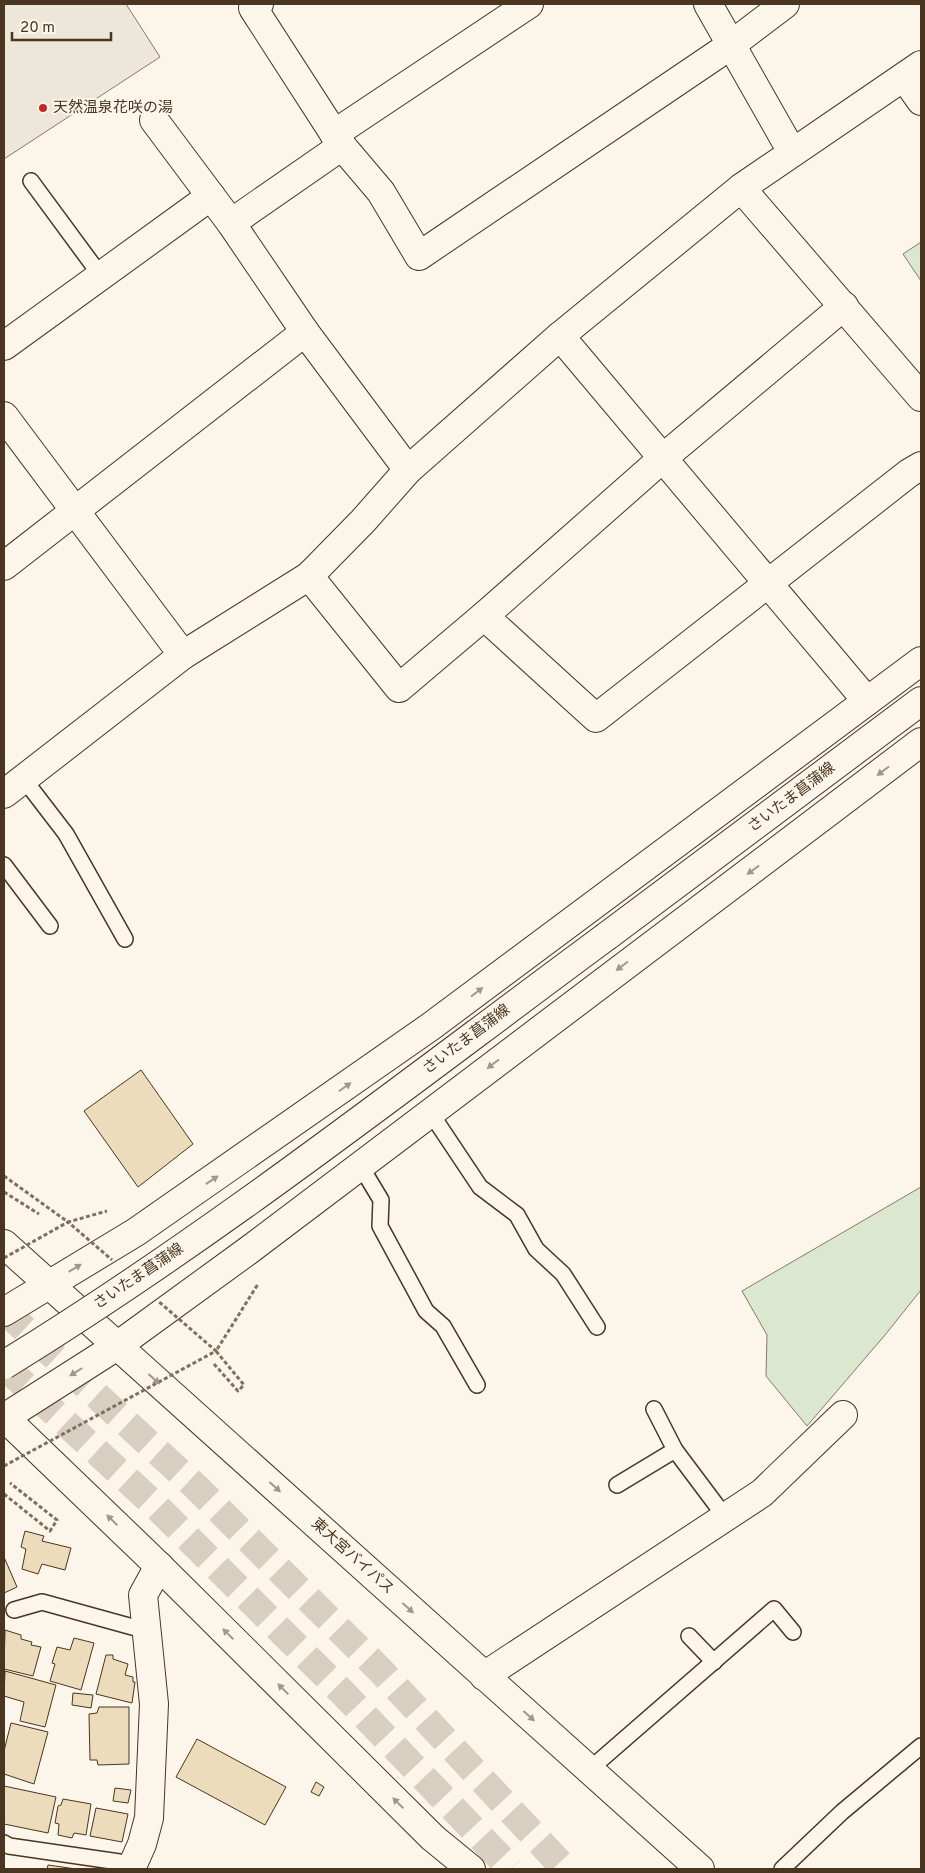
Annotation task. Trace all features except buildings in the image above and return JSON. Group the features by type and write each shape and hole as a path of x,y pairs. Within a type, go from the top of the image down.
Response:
{"main road":[{"path":"259,4 253,8 338,140 381,192 420,256 731,45 784,4"},
{"path":"231,223 338,140 529,4"},
{"path":"708,4 792,152"},
{"path":"14,786 183,655 309,576 363,521 408,470 560,336 741,188 913,71 921,101"},
{"path":"154,120 231,223 305,332 408,470"},
{"path":"741,188 921,397"},
{"path":"4,346 211,196"},
{"path":"309,576 399,688 484,616 663,458 844,306"},
{"path":"4,566 305,332"},
{"path":"560,336 867,700"},
{"path":"4,416 183,655"},
{"path":"484,616 596,718 768,582 917,476"},
{"path":"4,1312 136,1232 422,1033 921,661"},
{"name":"さいたま菖蒲線","path":"4,1365 157,1266 295,1167 921,701"},
{"path":"471,1869 433,1838 159,1566 4,1418 117,1346 921,742"},
{"name":"東大宮バイパス","path":"4,1244 50,1283 117,1346 700,1869"},
{"path":"484,1676 762,1493 842,1415"},
{"path":"132,1867 142,1844 149,1818 154,1704 143,1595 159,1566"}],"lane":[{"path":"31,181 101,276"},
{"path":"14,786 66,834 125,939"},
{"path":"5,868 50,926"},
{"path":"430,1112 480,1187 517,1215 536,1248 563,1274 597,1327"},
{"path":"360,1165 381,1200 380,1226 426,1311 443,1326 477,1385"},
{"path":"654,1410 675,1450 726,1518"},
{"path":"617,1485 675,1450"},
{"path":"14,1610 42,1602 147,1630"},
{"path":"589,1770 774,1610 793,1632"},
{"path":"689,1636 714,1662"},
{"path":"782,1869 842,1812 921,1746"},
{"path":"4,1843 9,1846 132,1867"}],"path":[{"path":"4,1176 68,1222 115,1209"},
{"path":"4,1192 39,1214"},
{"path":"4,1466 216,1352 256,1286 263,1281"},
{"path":"214,1364 238,1391 244,1385 216,1352"},
{"path":"4,1494 50,1532 57,1520 10,1483"}],"green space":[{"path":"921,242 921,281 903,254"},
{"path":"921,1187 921,1290 807,1426 766,1376 767,1335 742,1291"}],"shaded area":[{"name":"天然温泉花咲の湯","path":"4,4 126,4 160,57 4,159"}],"tunnel":[{"path":"4,1310 196,1487 380,1670 565,1869"},
{"path":"4,1366 158,1508 342,1692 511,1869"}],"place":[{"name":"天然温泉花咲の湯","path":"43,108"}]}
